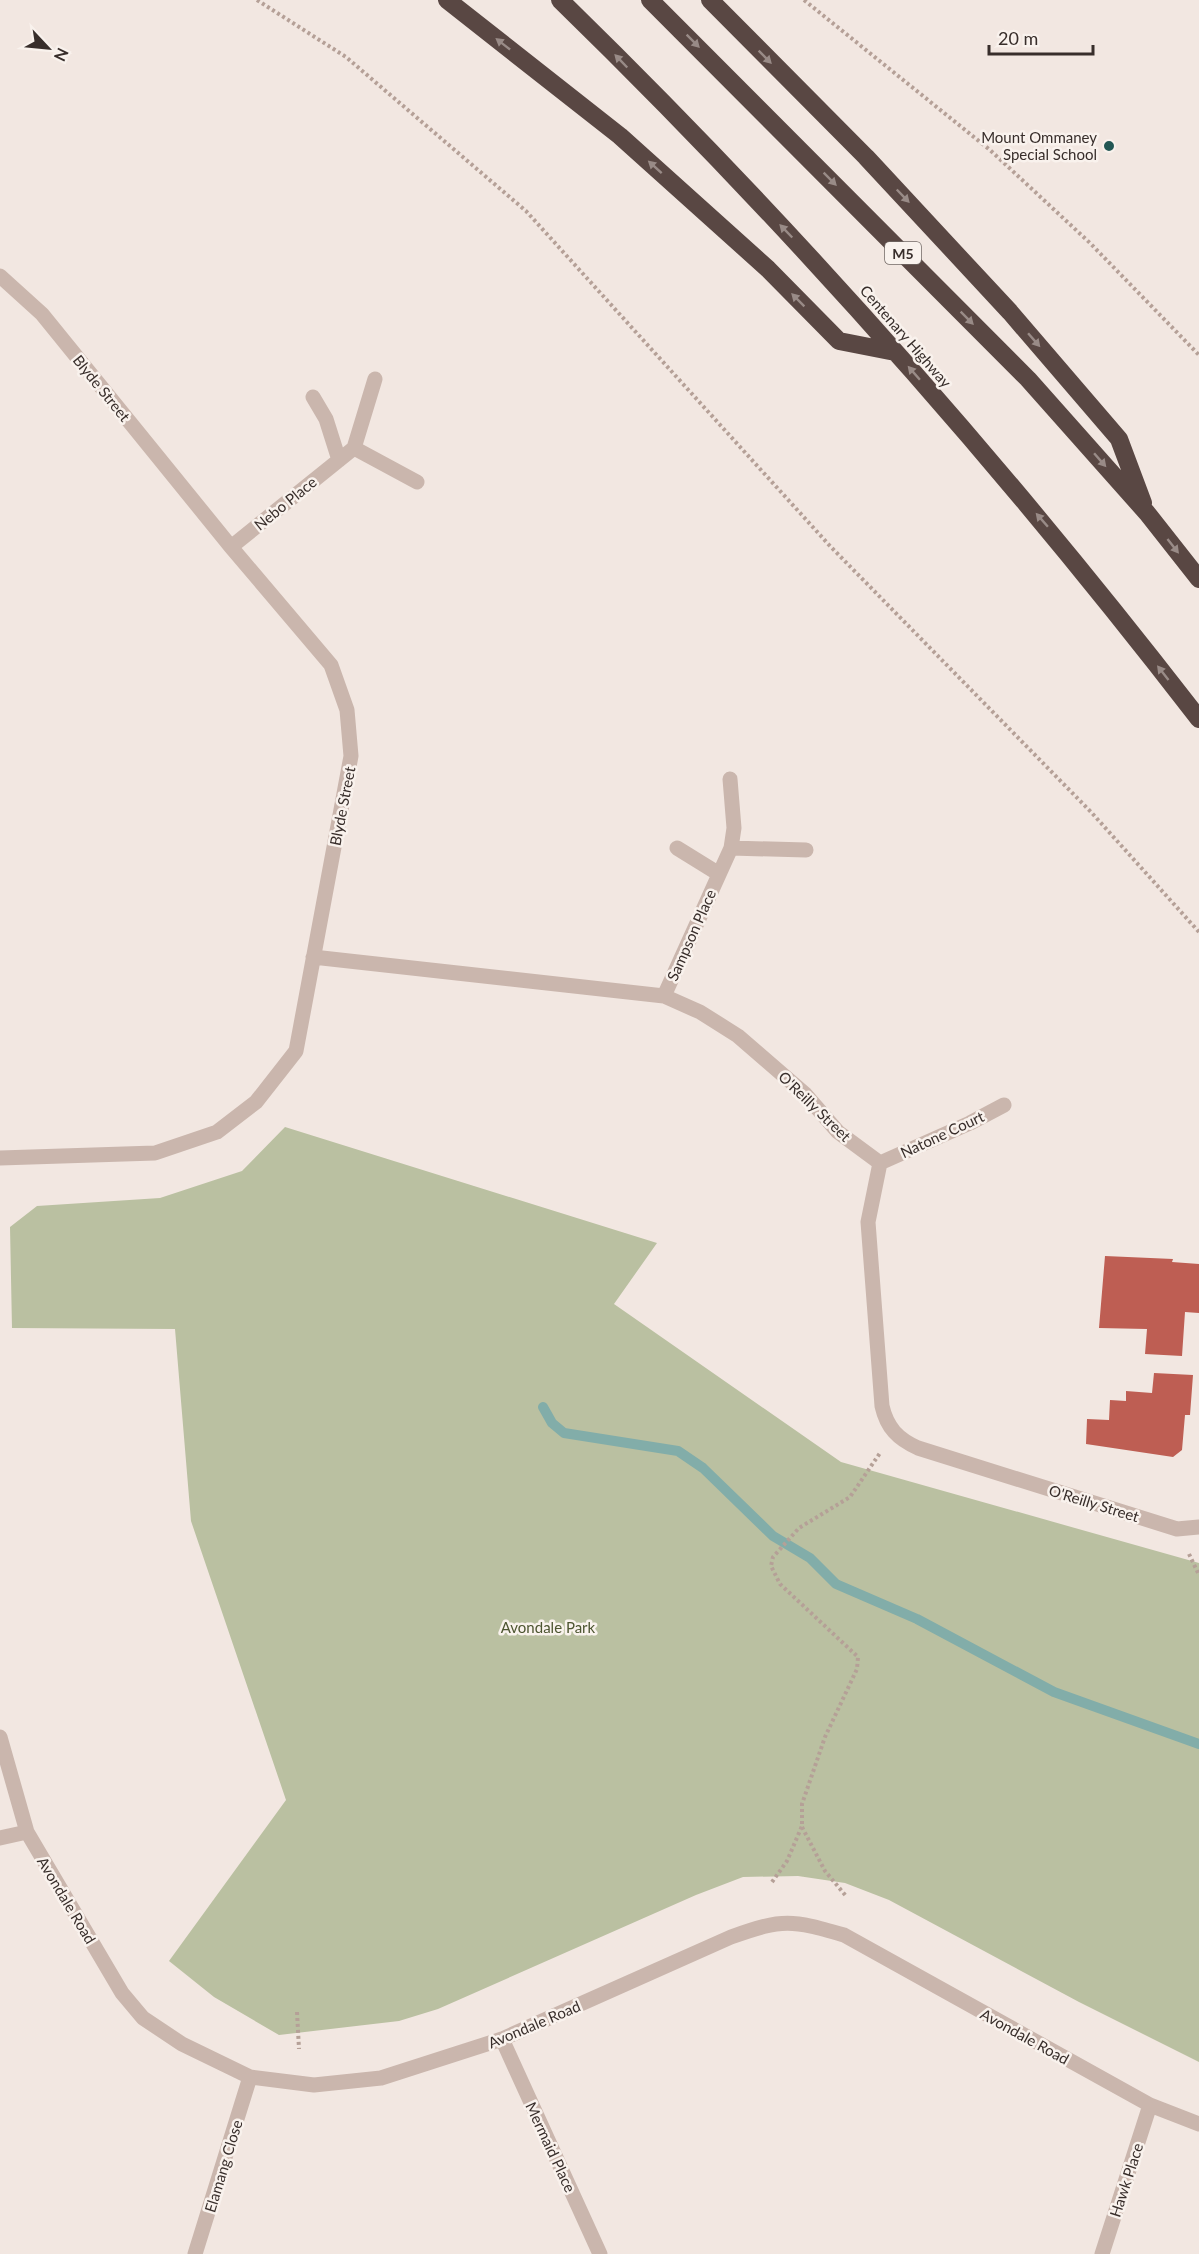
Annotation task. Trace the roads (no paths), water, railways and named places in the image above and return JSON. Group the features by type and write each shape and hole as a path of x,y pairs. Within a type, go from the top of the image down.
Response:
{"highway":[{"path":"447,0 620,136 768,269 839,341 895,352"},
{"name":"Centenary Highway","path":"560,0 832,278 1050,530 1199,719"},
{"name":"M5","path":"650,0 1028,379 1146,513 1199,579"},
{"path":"710,0 928,222 1119,439 1146,513"}],"street":[{"name":"Blyde Street","path":"0,276 42,315 231,547 331,664 347,710 351,756 296,1051 256,1102 217,1132 155,1153 0,1158"},
{"path":"375,379 354,448 417,482"},
{"path":"313,397 330,427 339,460"},
{"name":"Nebo Place","path":"231,547 354,448"},
{"name":"Sampson Place","path":"664,996 731,848 734,828 730,779"},
{"name":"Sampson Place","path":"677,848 719,874"},
{"path":"731,848 806,850"},
{"name":"O'Reilly Street","path":"313,957 664,996 700,1012 738,1036 805,1094 838,1132 880,1162 868,1222 882,1406 886,1422 893,1433 918,1448 1177,1529 1199,1527"},
{"name":"Natone Court","path":"880,1162 970,1123 1004,1105"},
{"name":"Avondale Road","path":"0,1737 27,1832 122,1993 143,2018 182,2044 250,2077 314,2085 381,2079 502,2039 731,1937 766,1924 794,1921 844,1935 1150,2105 1199,2124"},
{"path":"0,1839 27,1832"},
{"name":"Mermaid Place","path":"502,2039 600,2254"},
{"name":"Elamang Close","path":"195,2254 250,2077"},
{"name":"Hawk Place","path":"1102,2254 1150,2105"}],"waterway":[{"path":"543,1407 552,1423 564,1433 678,1451 703,1468 773,1536 810,1558 836,1584 917,1619 1054,1692 1199,1744"}],"place":[{"name":"Mount Ommaney Special School","path":"1109,146"}],"park label":[{"name":"Avondale Park","path":"548,1627"}]}
